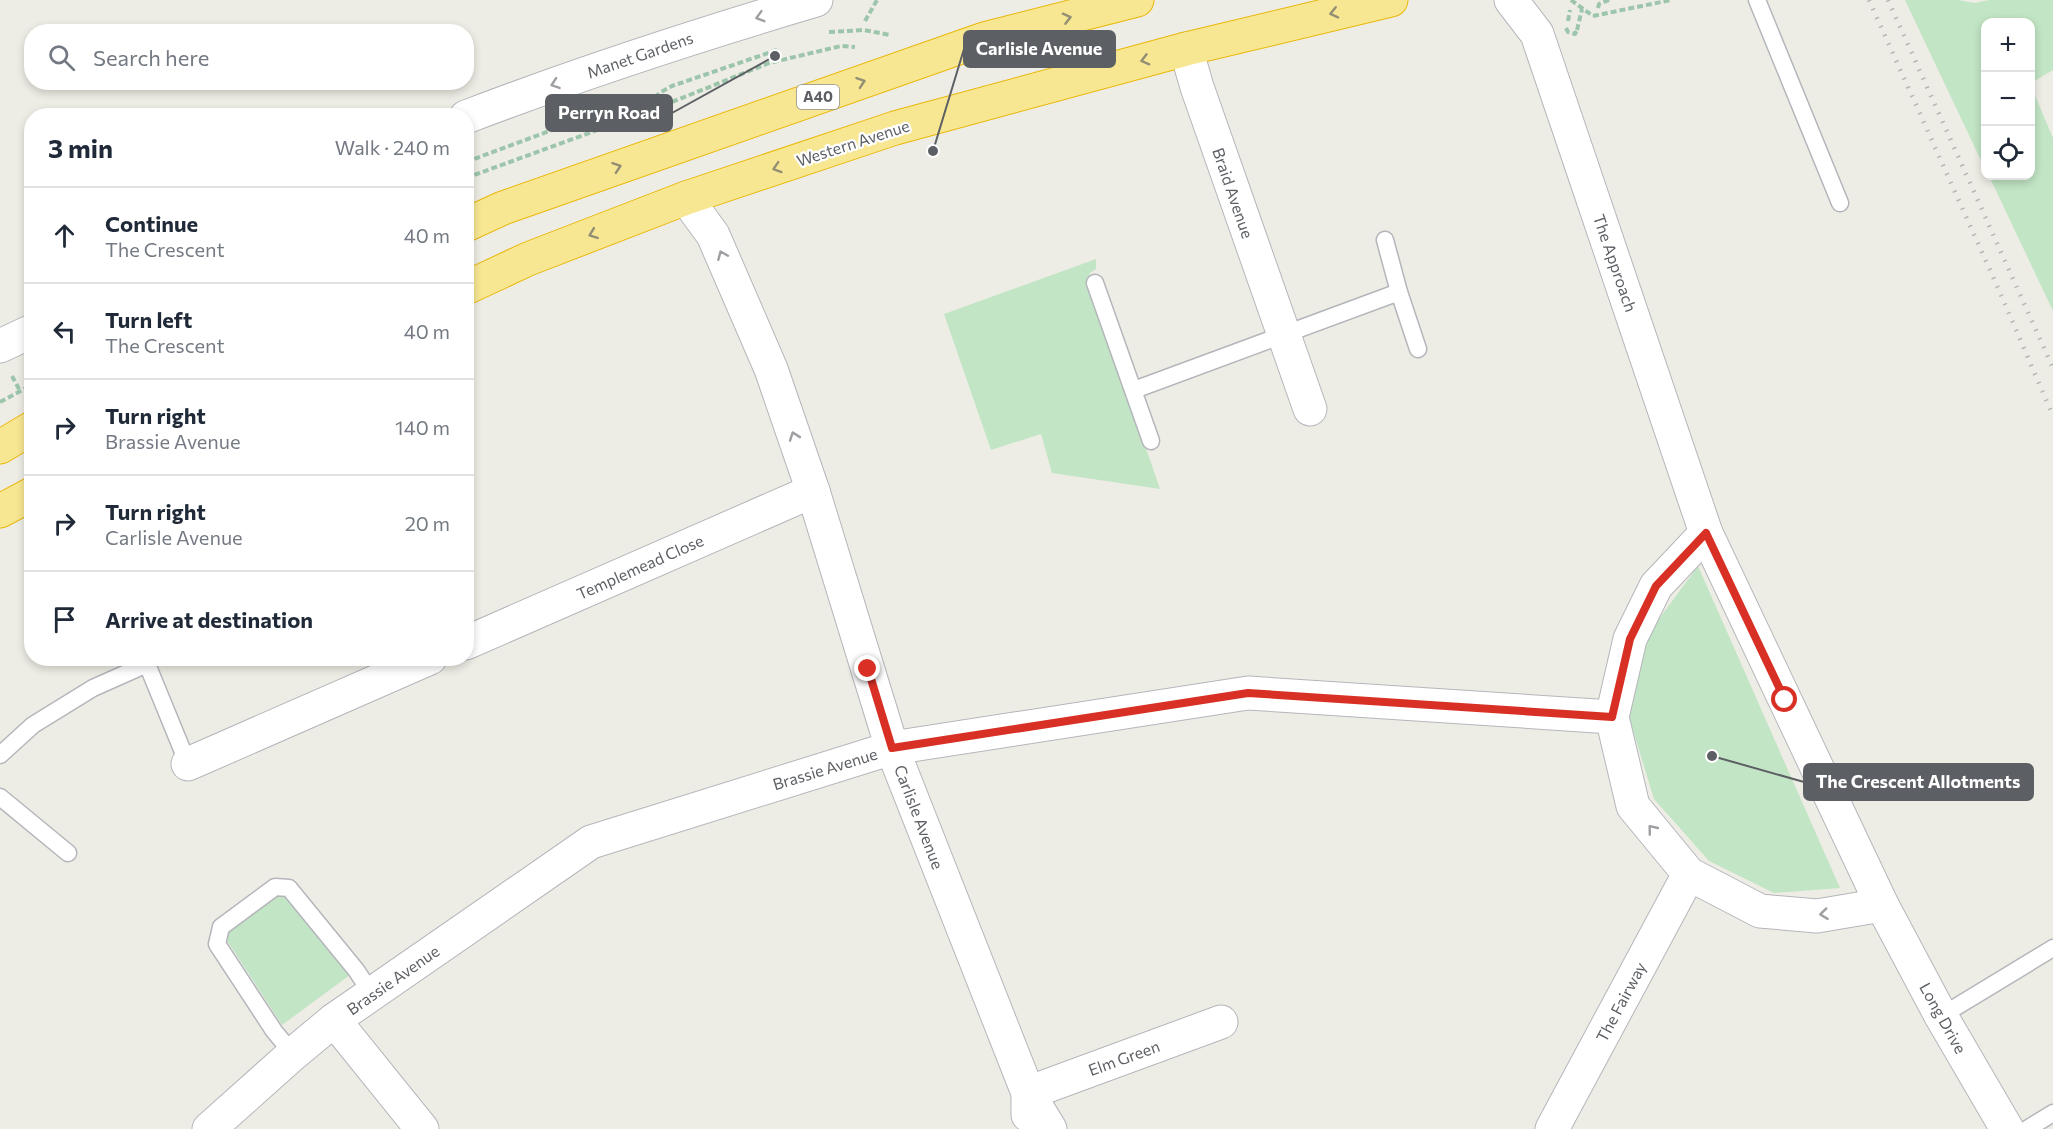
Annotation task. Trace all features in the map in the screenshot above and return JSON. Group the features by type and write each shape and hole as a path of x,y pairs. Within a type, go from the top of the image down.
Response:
{"highway":[{"name":"A40","path":"474,221 503,208 984,39 1137,0"},
{"name":"Western Avenue","path":"474,284 528,259 686,198 895,128 1186,49 1391,0"},
{"path":"0,447 24,433"},
{"path":"0,511 24,498"}],"street":[{"name":"Manet Gardens","path":"474,114 688,39 816,0"},
{"name":"The Approach","path":"1511,0 1552,31 1706,533 1882,905"},
{"name":"Braid Avenue","path":"1186,49 1197,87 1310,409"},
{"name":"Carlisle Avenue","path":"686,198 713,235 771,369 813,491 892,748 1028,1093 1050,1129"},
{"path":"10,363 24,343"},
{"name":"Templemead Close","path":"474,639 813,491"},
{"path":"1706,533 1656,586 1630,639 1612,717 1633,806 1689,874 1760,911 1817,915 1882,905"},
{"path":"188,764 412,666"},
{"name":"Brassie Avenue","path":"209,1129 334,1020 591,842 892,748 1248,693 1612,717"},
{"name":"The Fairway","path":"1552,1129 1689,874"},
{"name":"Long Drive","path":"1882,905 1941,1016 2007,1129"},
{"path":"334,1020 422,1129"},
{"name":"Elm Green","path":"1028,1093 1221,1022"},
{"path":"1028,1093 1029,1129"}],"lane":[{"path":"1757,0 1840,204"},
{"path":"1385,240 1418,349"},
{"path":"1095,283 1151,441"},
{"path":"1134,390 1399,291"},
{"path":"0,755 33,725 93,688 142,666"},
{"path":"148,666 188,764"},
{"path":"0,797 68,853"},
{"path":"293,1054 274,1031 217,944 221,927 275,886 289,888 356,970 372,994"},
{"path":"1941,1016 2053,948"},
{"path":"2027,1129 2053,1113"}],"path":[{"path":"865,21 877,0"},
{"path":"1571,0 1593,16 1671,0"},
{"path":"1598,8 1599,4 1609,0"},
{"path":"1552,31 1575,34 1582,9"},
{"path":"821,35 831,32 864,30"},
{"path":"645,119 647,122 667,104 768,63 841,46 863,47"},
{"path":"474,175 633,117 661,92 672,86 778,50"},
{"path":"474,159 630,101 633,105"},
{"path":"0,402 10,363"}],"green space":[{"path":"1905,0 1959,0 1974,3 1989,0 2053,0 2053,70 2035,81 2035,18 1981,18 1981,161"},
{"path":"2035,95 2053,138 2053,311 1991,180 2035,180"},
{"path":"1096,259 1096,269 1090,273 1089,283 1160,489 1052,473 1041,434 991,450 944,314"},
{"path":"1698,566 1840,888 1774,893 1709,861 1654,799 1628,714 1650,631"},
{"path":"278,893 286,895 350,975 282,1025 224,936 227,928"}],"railway":[{"path":"1869,0 2053,416"},
{"path":"1888,0 2053,368"}],"place":[{"name":"Perryn Road","path":"775,56"},
{"name":"Carlisle Avenue","path":"933,151"},
{"name":"The Crescent Allotments","path":"1712,756"}],"route":[{"path":"868,669 892,748 1248,693 1612,717 1630,639 1656,586 1706,533 1785,700"}]}
